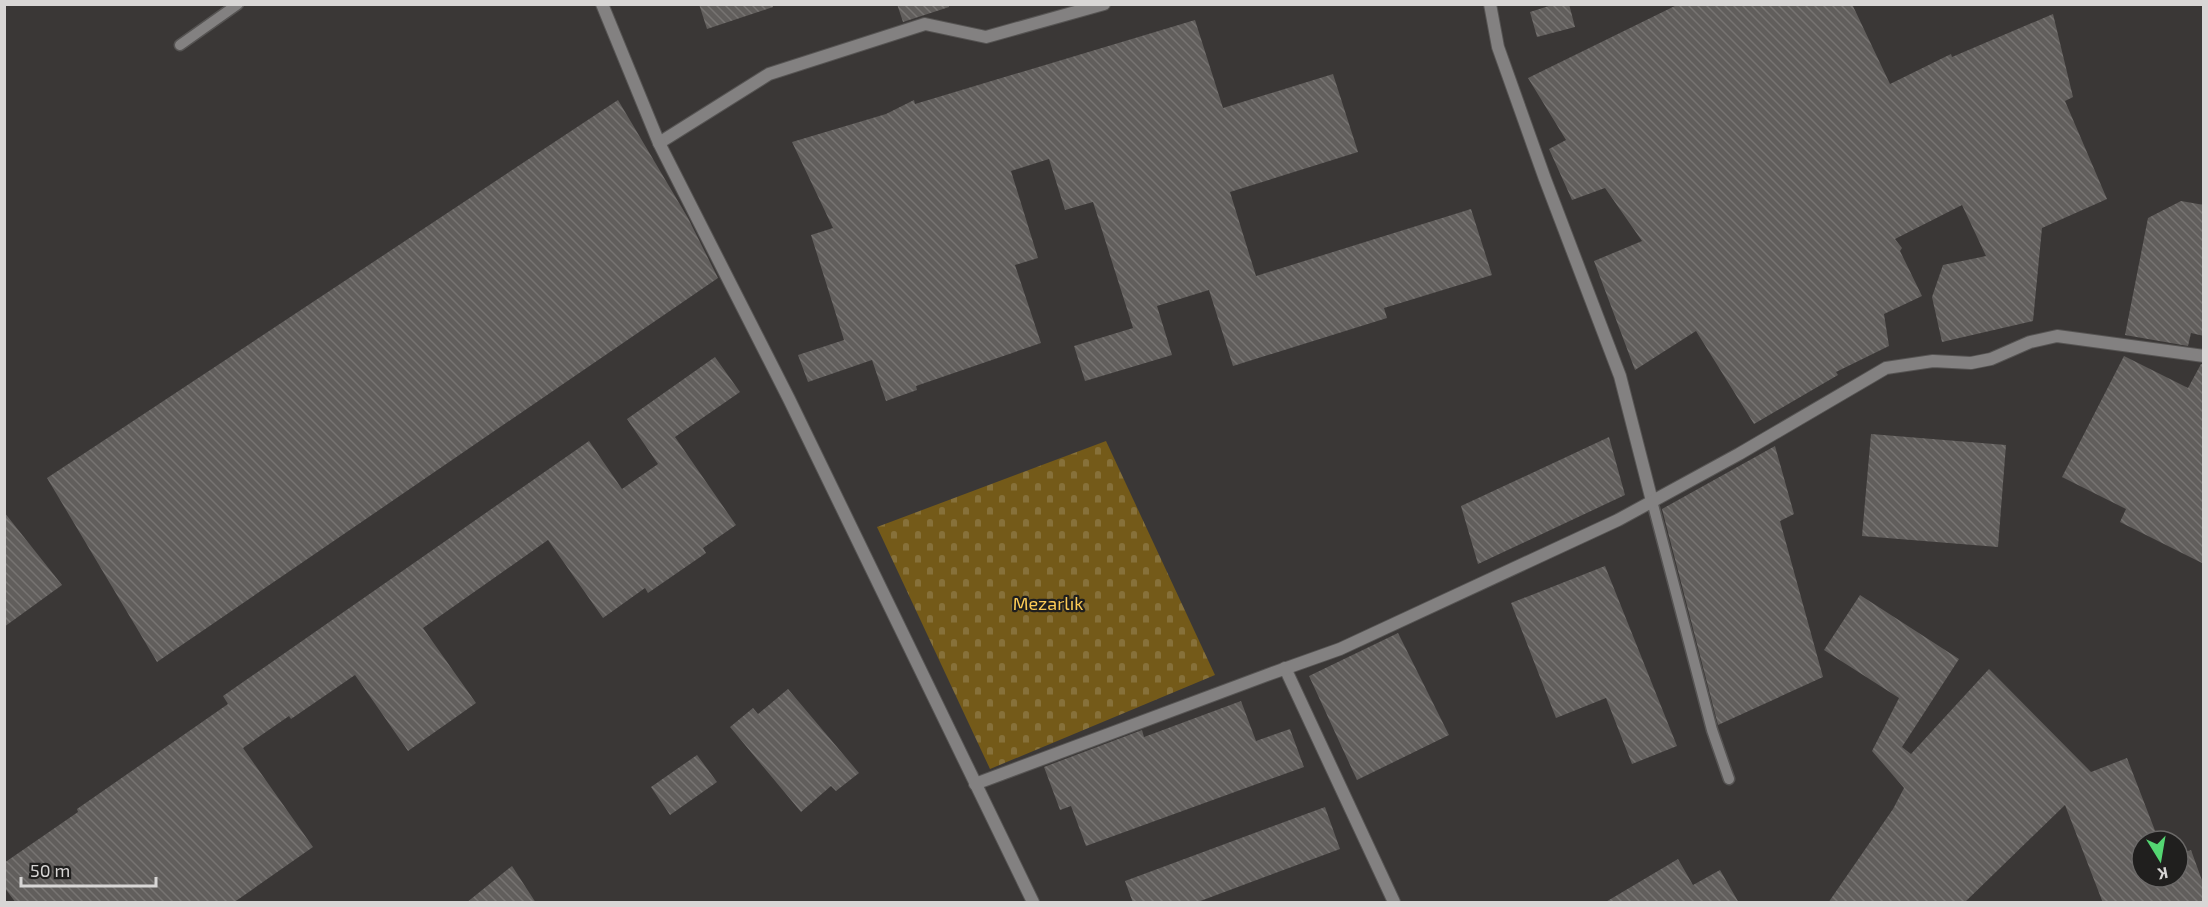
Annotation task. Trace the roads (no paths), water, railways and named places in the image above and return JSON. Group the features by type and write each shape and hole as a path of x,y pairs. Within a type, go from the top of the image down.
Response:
{"street":[{"path":"602,4 659,143 789,399 1033,903"},
{"path":"659,143 769,74 925,24 986,37 1104,4"},
{"path":"1490,4 1498,47 1545,179 1620,376 1652,501"},
{"path":"975,784 1285,668 1340,650 1618,520 1739,454 1886,368 1933,361 1971,363 1991,359 2030,342 2057,336 2204,356"},
{"path":"1285,668 1394,903"}],"lane":[{"path":"180,45 238,4"},
{"path":"1652,501 1712,730 1729,779"}],"park label":[{"name":"Mezarlık","path":"1048,604"}]}
